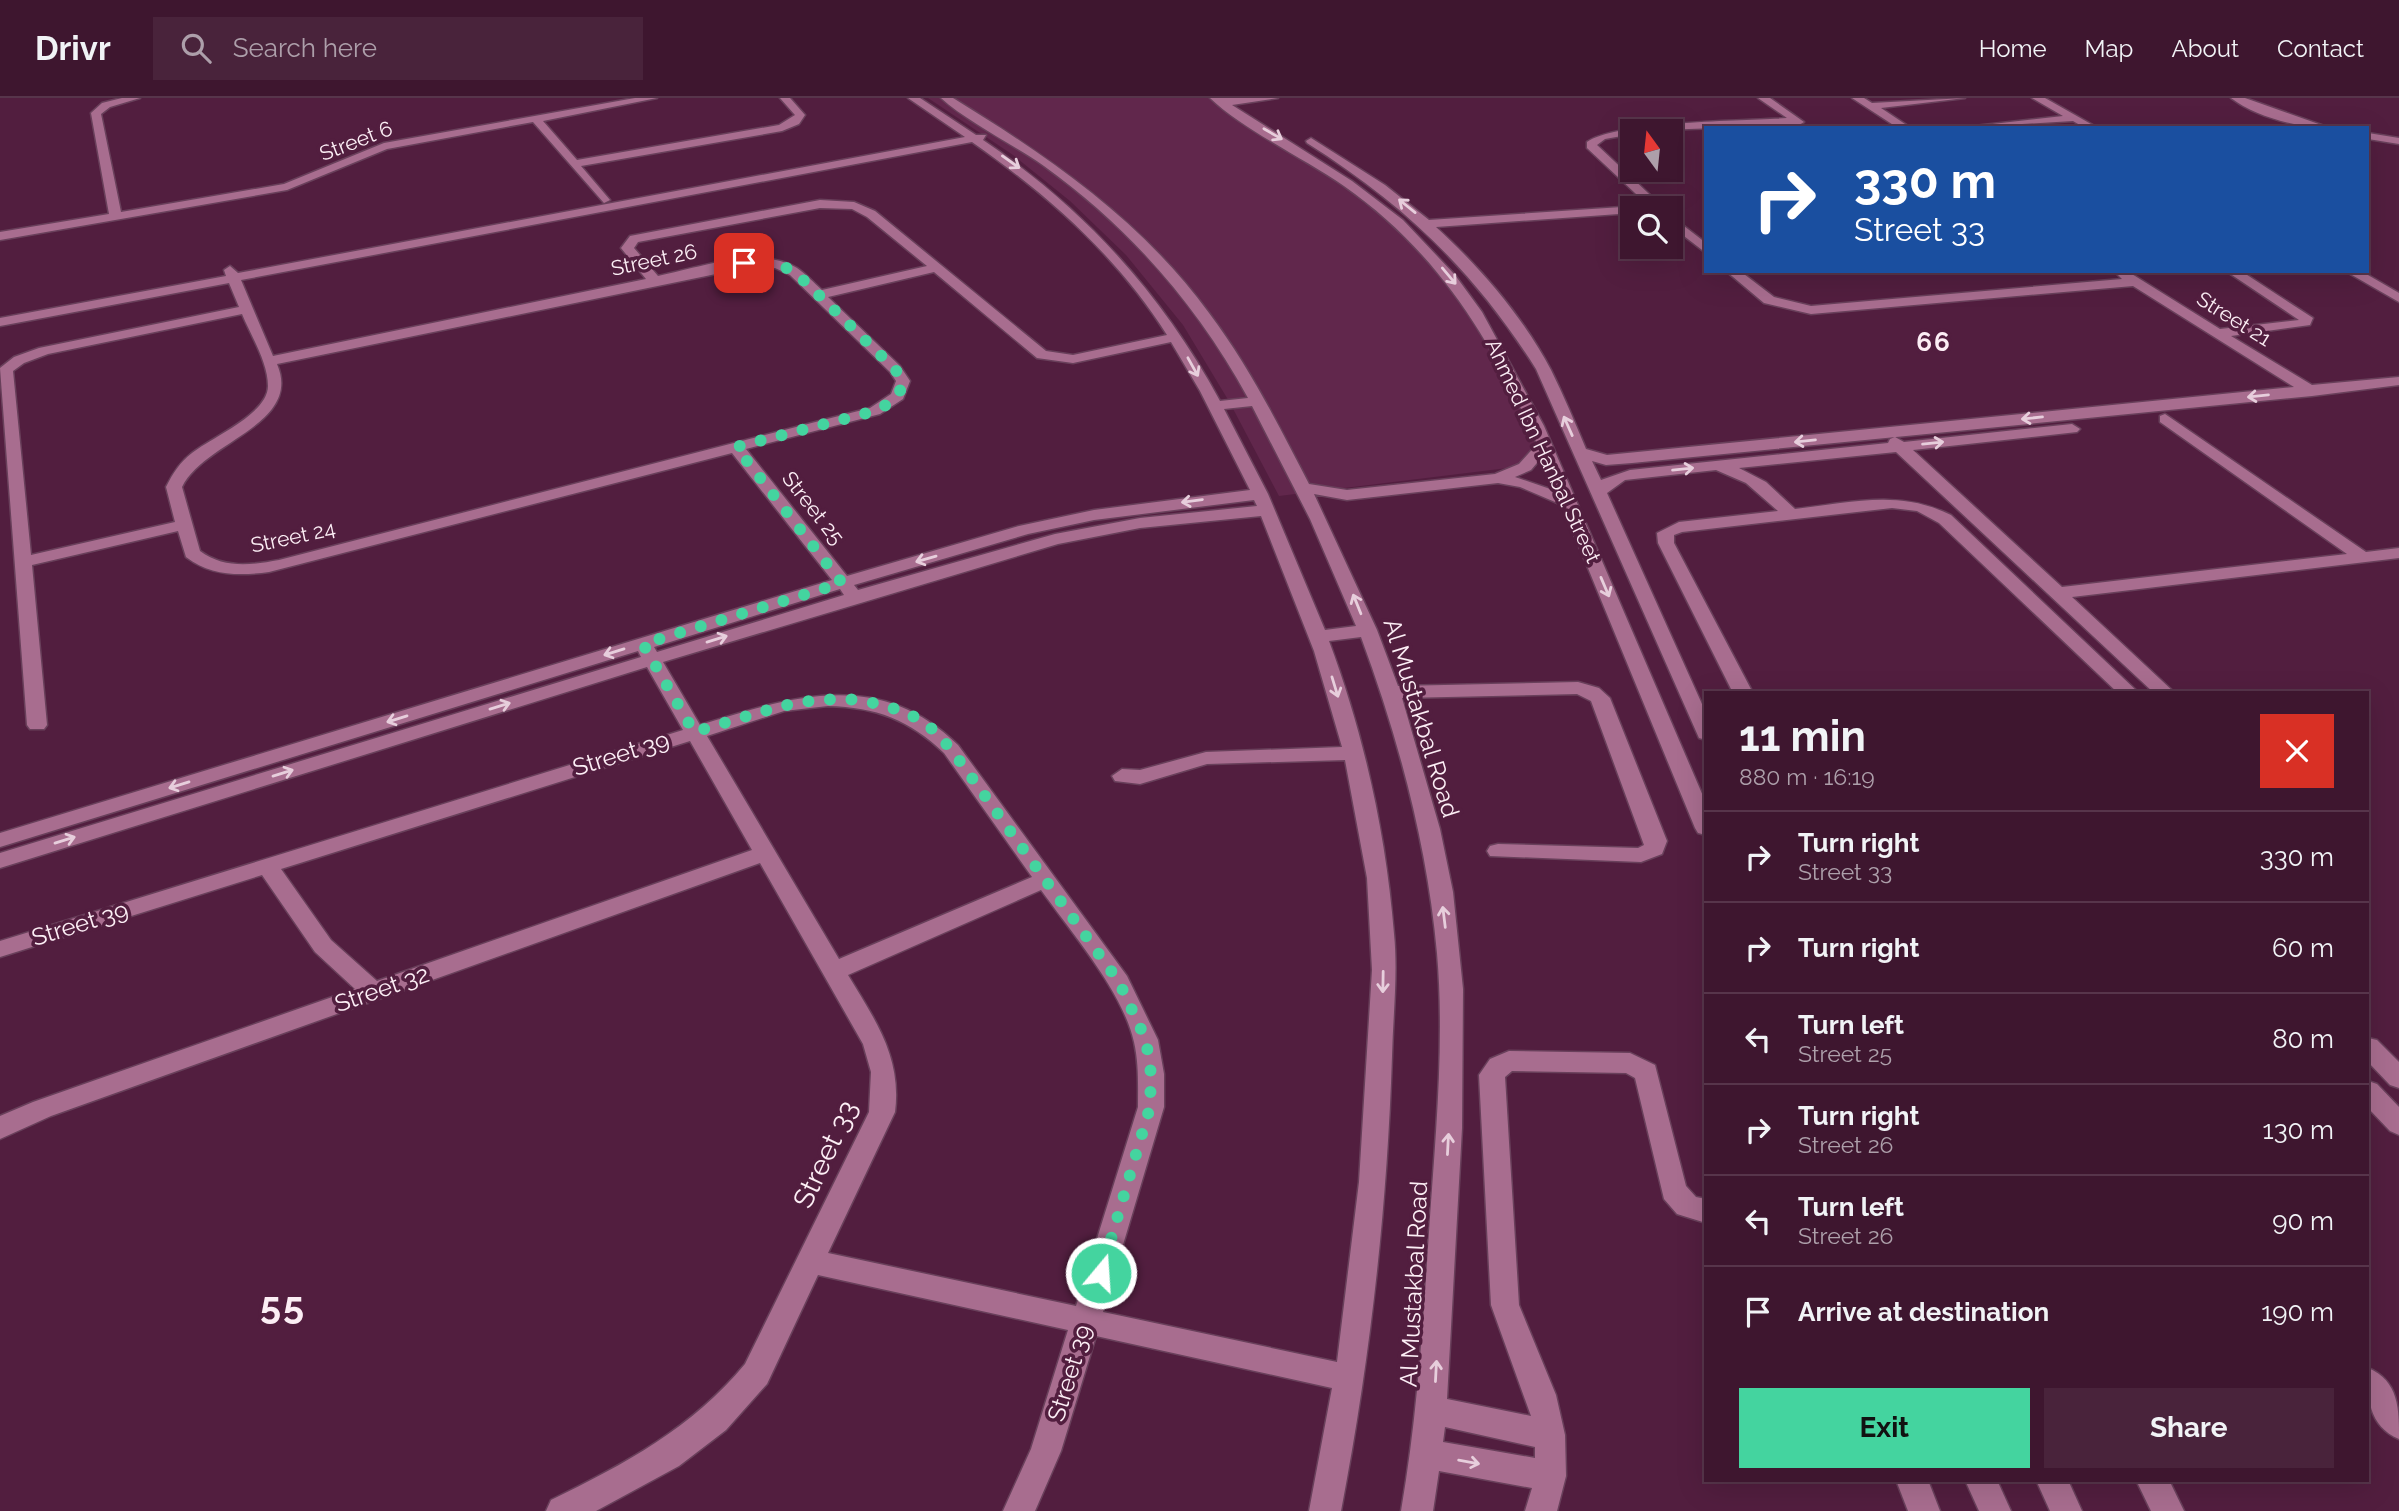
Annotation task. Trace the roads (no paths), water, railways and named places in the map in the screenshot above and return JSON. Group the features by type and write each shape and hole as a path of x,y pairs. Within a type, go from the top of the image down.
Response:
{"street":[{"path":"116,217 96,113 106,105 135,98"},
{"name":"Street 6","path":"0,236 297,184 395,143 652,98"},
{"path":"574,164 782,128 795,122 800,115 785,98"},
{"name":"Al Mustakbal Road","path":"913,98 983,133 1080,188 1156,261 1215,330 1257,401 1304,488 1368,630 1422,794 1441,891 1449,953 1451,1093 1433,1410 1417,1511"},
{"name":"Al Mustakbal Road","path":"946,98 1100,241 1177,337 1264,502 1318,637 1354,753 1379,904 1384,986 1378,1125 1350,1388 1325,1511"},
{"path":"1218,100 1273,98"},
{"path":"1763,98 1804,126"},
{"path":"1857,98 1903,126"},
{"path":"1870,106 1960,98"},
{"path":"2037,98 2089,126"},
{"path":"2236,98 2283,117 2317,126"},
{"name":"Ahmed Ibn Hanbal Street","path":"1240,99 1350,164 1429,224 1491,290 1543,369 1704,730"},
{"name":"Ahmed Ibn Hanbal Street","path":"1218,100 1346,180 1403,227 1454,282 1484,323 1510,370 1544,445 1704,823"},
{"path":"1985,126 2075,118"},
{"path":"537,120 604,200"},
{"path":"1716,126 1797,121"},
{"path":"1684,128 1704,127"},
{"path":"569,210 604,200 983,133"},
{"path":"0,322 232,274 983,133"},
{"path":"1620,133 1602,136 1591,144 1620,174"},
{"path":"2369,136 2399,141"},
{"path":"1629,182 1644,196"},
{"path":"654,281 627,248 634,239 820,204 847,205 867,211 1035,350 1051,358 1073,359 1177,337"},
{"path":"1429,224 1620,210"},
{"path":"1683,230 1704,247"},
{"name":"Street 26","path":"269,361 732,265 769,263 795,272 901,375 902,388 890,402 875,411 736,447"},
{"path":"819,295 937,268"},
{"path":"1735,273 1769,300 1811,310 2134,282"},
{"name":"Street 21","path":"2121,273 2327,402"},
{"path":"2216,333 2305,322 2306,318 2235,273"},
{"path":"2355,273 2399,298"},
{"path":"0,313 232,274"},
{"name":"Street 24","path":"232,274 277,379 270,402 243,428 198,455 176,476 174,487 184,525 192,553 199,559 229,568 266,567 736,447"},
{"path":"37,724 6,370 19,360 44,351 247,309"},
{"path":"1510,370 1543,369"},
{"path":"1580,452 1606,460 1632,458 2399,382"},
{"path":"1598,494 1601,487 1616,477 1643,472 2399,395"},
{"path":"1215,405 1257,401"},
{"path":"2165,419 2362,557"},
{"path":"1885,433 2163,691"},
{"path":"1304,488 1347,495 1498,478 1525,467 1544,445"},
{"name":"Street 25","path":"736,447 848,590"},
{"path":"1632,458 1643,472"},
{"path":"1767,488 1766,474 1781,458"},
{"path":"1710,466 1742,474 1767,488 1790,514"},
{"path":"1498,478 1524,483 1569,502"},
{"path":"1314,509 1347,495"},
{"path":"0,861 1060,522 1198,500 1264,502"},
{"path":"1742,691 1663,538 1665,533 1679,527 1892,503 1935,513 2127,691"},
{"path":"22,562 184,525"},
{"path":"2059,593 2399,553"},
{"path":"1318,637 1368,630"},
{"path":"0,840 647,652"},
{"name":"Street 33","path":"562,1511 662,1462 727,1409 756,1374 882,1112 885,1095 883,1062 878,1048 647,652"},
{"path":"1640,670 1676,670"},
{"path":"1388,692 1578,688 1601,698 1657,841 1654,849 1641,855 1499,851"},
{"name":"Street 39","path":"0,949 781,706 815,700 864,701 908,713 931,728 951,749 1047,879 1130,1001 1146,1040 1151,1074 1150,1107 1086,1321 1046,1451 1019,1511"},
{"path":"1122,776 1140,777 1188,761 1224,757 1354,753"},
{"name":"Street 32","path":"0,1128 42,1109 765,853"},
{"path":"266,865 323,946 372,991"},
{"path":"834,971 1047,879"},
{"path":"2369,1048 2399,1078"},
{"path":"1541,1511 1550,1476 1550,1434 1545,1406 1514,1339 1505,1305 1493,1074 1499,1066 1509,1061 1630,1063 1640,1067 1646,1073 1674,1191 1687,1206 1704,1210"},
{"path":"2369,1092 2399,1124"},
{"path":"809,1261 1344,1377 1350,1388"},
{"path":"2369,1383 2399,1424"},
{"path":"1433,1410 1550,1434"},
{"path":"1427,1454 1550,1476"},
{"path":"1913,1482 1924,1511"},
{"path":"1982,1482 1995,1511"},
{"path":"2053,1482 2066,1511"},
{"path":"2153,1482 2168,1511"}],"district":[{"name":"66","path":"1934,342"},
{"name":"55","path":"283,1305"}]}
